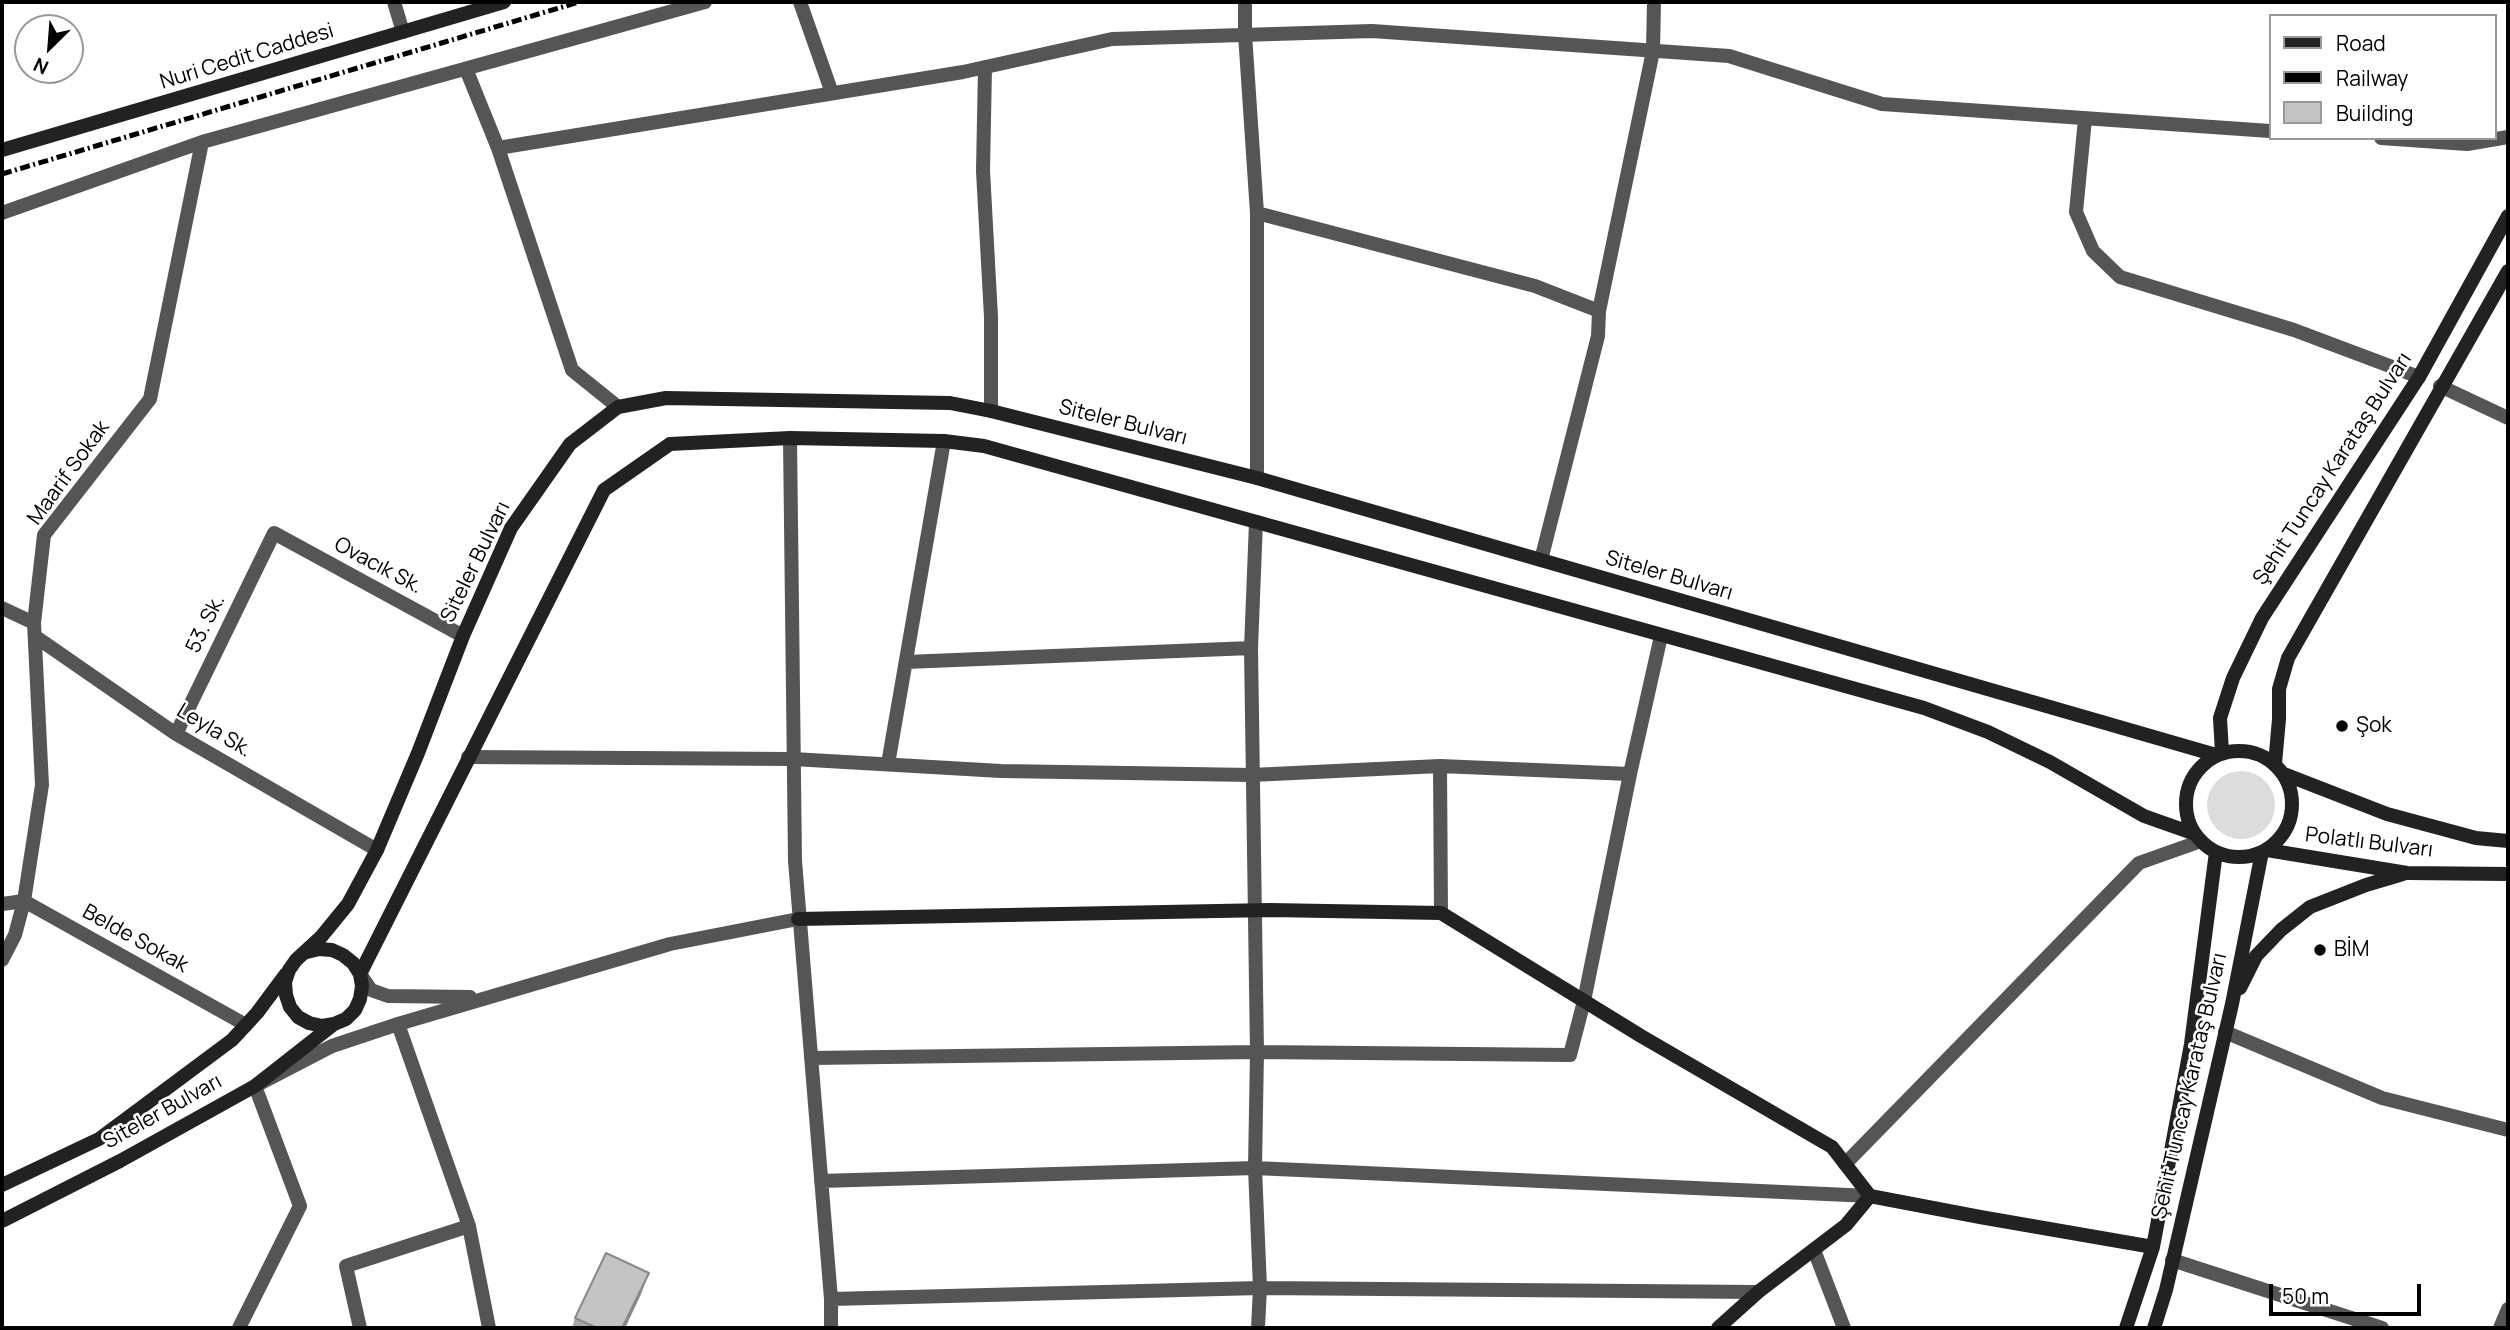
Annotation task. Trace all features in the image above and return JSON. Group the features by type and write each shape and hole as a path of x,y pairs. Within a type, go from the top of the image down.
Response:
{"main road":[{"name":"Nuri Cedit Caddesi","path":"2,150 504,2"},
{"name":"Şehit Tuncay Karataş Bulvarı","path":"2219,754 2220,718 2233,678 2262,618 2419,377 2508,216"},
{"path":"2279,769 2279,689 2287,658 2333,582 2440,387 2508,271"},
{"name":"Siteler Bulvarı","path":"307,953 348,904 377,850 463,636 512,528 570,443 618,407 666,398 950,403 991,411 1257,478 2219,754"},
{"path":"359,974 604,490 670,444 790,438 944,441 985,446 1924,709 1988,732 2050,762 2144,816 2198,837"},
{"path":"2236,750 2250,751 2279,769 2290,787 2293,804 2290,822 2281,838 2265,851 2251,856 2233,857 2216,852 2198,837 2189,823 2186,804 2188,788 2196,773 2219,754 2236,750"},
{"name":"Polatlı Bulvarı","path":"2279,769 2387,814 2476,838 2508,841"},
{"name":"Şehit Tuncay Karataş Bulvarı","path":"2154,1328 2232,1004 2265,851"},
{"name":"Polatlı Bulvarı","path":"2265,851 2407,873 2508,874"},
{"name":"Şehit Tuncay Karataş Bulvarı","path":"2126,1328 2154,1247 2191,1044 2216,852"},
{"path":"2232,1004 2256,956 2281,930 2310,907 2366,885 2407,873"},
{"path":"799,919 1255,911 1441,913 1832,1147 1870,1196 2154,1247"},
{"path":"319,949 332,950 343,955 353,963 359,974 362,986 355,1010 346,1019 334,1024 322,1026 298,1017 285,995 285,982 296,960 319,949"},
{"name":"Siteler Bulvarı","path":"2,1185 99,1139 232,1040 289,970"},
{"name":"Siteler Bulvarı","path":"2,1221 120,1161 255,1086 334,1024"},
{"path":"1718,1328 1758,1292 1846,1225 1870,1196"}],"street":[{"path":"394,2 403,32"},
{"path":"2,213 202,142 705,2"},
{"path":"800,2 832,93"},
{"path":"1245,2 1257,213 1257,478"},
{"path":"1541,560 1598,336 1599,311 1653,51 1654,2"},
{"path":"498,148 985,67 1112,39 1372,31 1729,55 1882,104 2268,131"},
{"path":"985,67 983,171 991,317 991,411"},
{"path":"466,69 498,148 572,370 618,407"},
{"path":"2085,119 2076,212 2093,251 2120,277 2294,330 2419,377"},
{"path":"2410,140 2468,144 2491,140"},
{"name":"Maarif Sokak","path":"2,960 15,935 24,901 42,785 35,630 44,535 150,399 202,142"},
{"path":"1257,213 1535,286 1599,311"},
{"path":"2440,387 2508,418"},
{"path":"790,438 793,759 799,919 831,1298 831,1328"},
{"path":"888,764 944,441"},
{"path":"1256,522 1251,648 1255,1168 1260,1288 1258,1328"},
{"name":"Ovacık Sk.","path":"274,534 463,636"},
{"name":"53. Sk.","path":"176,734 274,534"},
{"name":"Leyla Sk.","path":"2,608 176,734 377,850"},
{"path":"811,1058 1256,1052 1570,1055 1584,1001 1661,636"},
{"path":"906,662 1251,648"},
{"path":"468,757 793,759 1001,771 1252,775 1440,766 1630,774"},
{"path":"1440,766 1441,913"},
{"path":"1845,1164 2139,863 2198,837"},
{"path":"2,904 24,901"},
{"name":"Belde Sokak","path":"24,901 246,1025"},
{"path":"239,1328 300,1206 255,1086 332,1046 398,1024 670,944 799,919"},
{"path":"359,974 371,990 388,996 486,997"},
{"path":"398,1024 469,1226 489,1328"},
{"path":"2225,1032 2382,1098 2508,1130"},
{"path":"821,1181 1255,1168 1870,1196"},
{"path":"360,1328 346,1266 469,1226"},
{"path":"1814,1250 1844,1328"},
{"path":"2172,1261 2382,1328"},
{"path":"831,1298 1260,1288 1758,1292"},
{"path":"2500,1328 2508,1309"}],"shaded area":[{"path":"2241,771 2254,774 2265,781 2272,792 2275,805 2272,818 2265,829 2254,836 2241,839 2228,836 2217,829 2210,818 2207,805 2210,792 2217,781 2228,774"}],"building":[{"path":"606,1253 649,1273 622,1328 597,1328 575,1318"}],"railway":[{"path":"2,174 579,2"}],"place":[{"name":"Şok","path":"2342,726"},
{"name":"BİM","path":"2320,950"}]}
